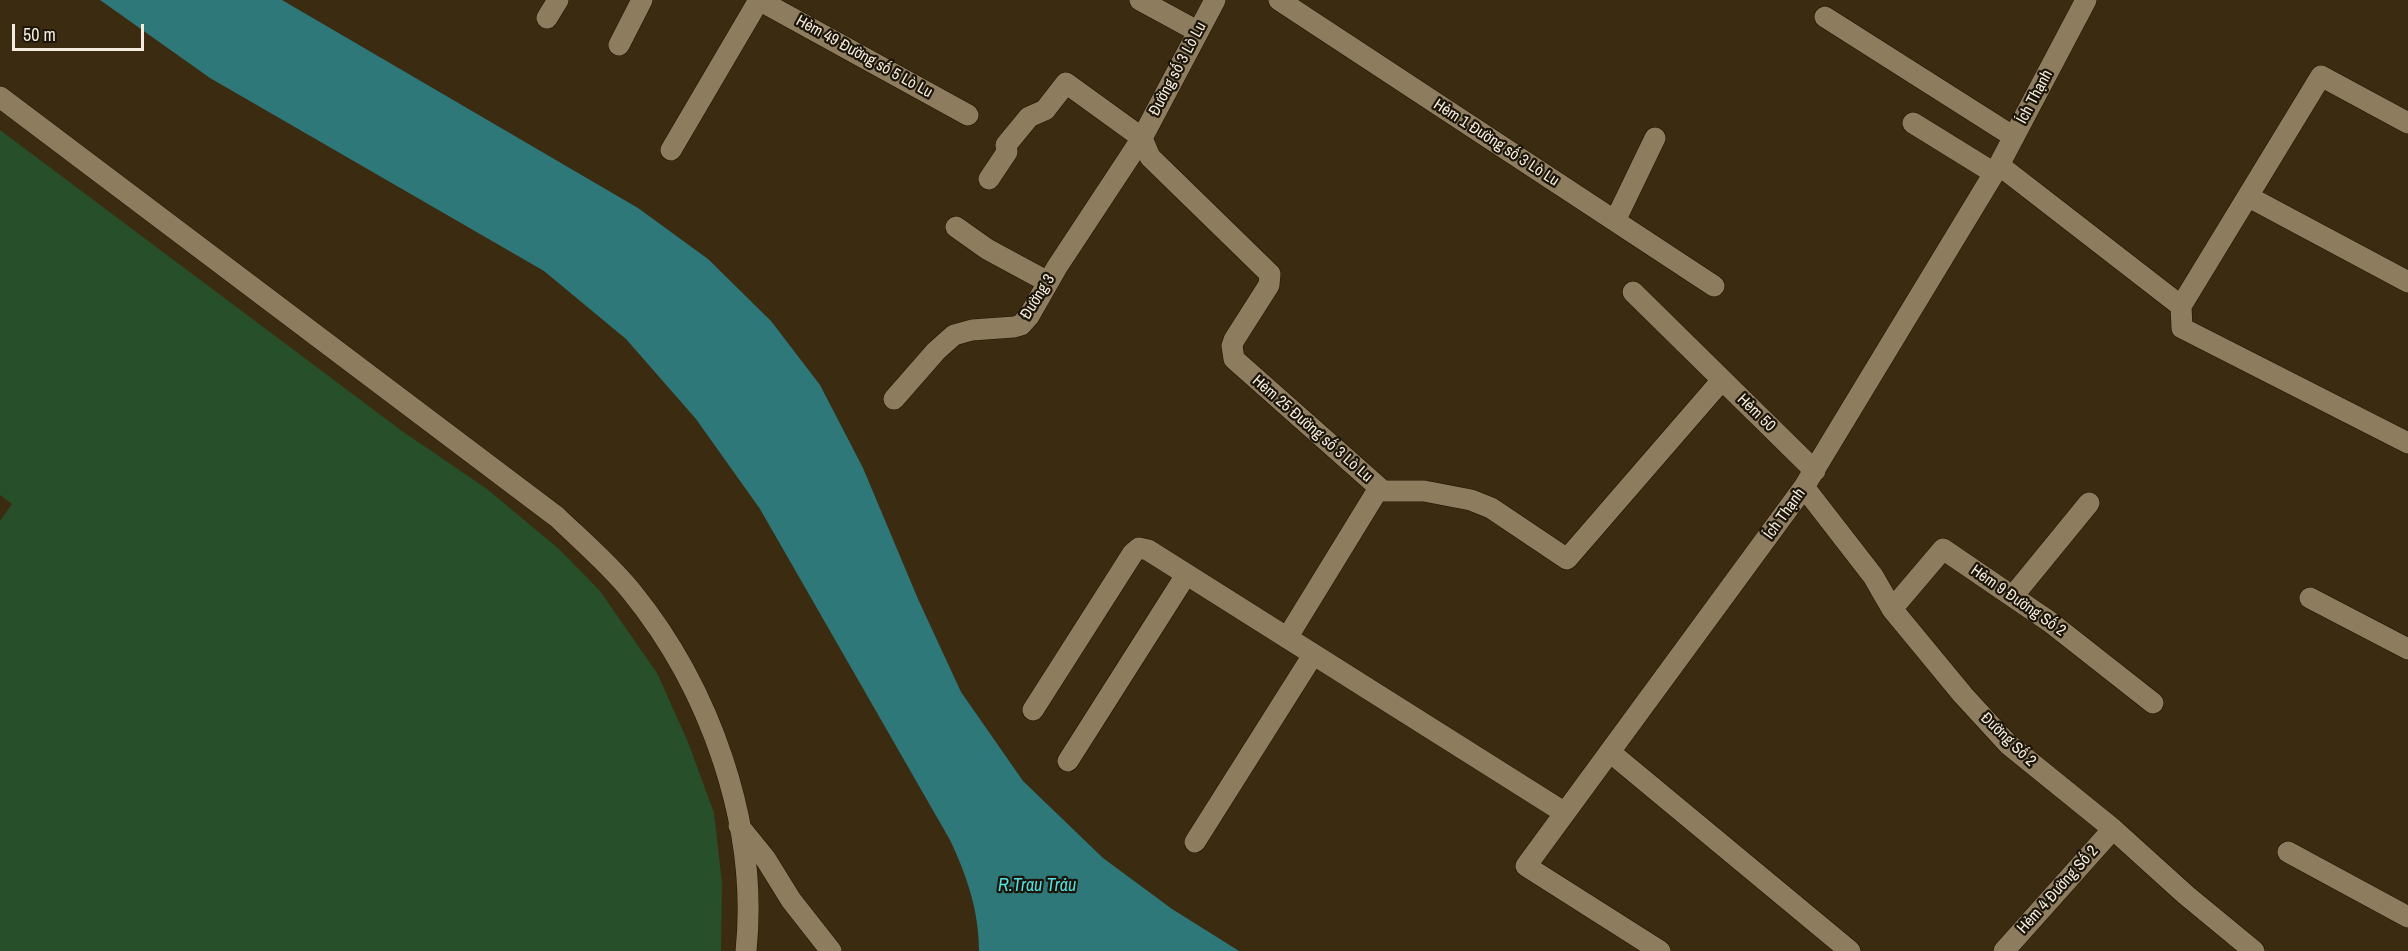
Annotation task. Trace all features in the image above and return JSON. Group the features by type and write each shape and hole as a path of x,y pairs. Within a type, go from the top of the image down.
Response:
{"street":[{"path":"547,18 558,0"},
{"path":"620,45 642,0"},
{"path":"671,150 759,0"},
{"name":"Hẻm 49 Đường số 5 Lò Lu","path":"759,0 968,115"},
{"path":"1140,0 1197,31"},
{"name":"Đường số 3 Lò Lu","path":"1142,138 1215,0"},
{"name":"Hẻm 1 Đường số 3 Lò Lu","path":"1279,0 1714,286"},
{"name":"Ích Thạnh","path":"1660,951 1526,866 1810,479 1997,169 2086,0"},
{"path":"1826,17 2014,137"},
{"path":"2408,123 2321,76 2181,306 2182,328 2408,443"},
{"path":"989,179 1007,152 1006,145 1029,117 1045,110 1066,83 1142,138"},
{"path":"0,97 557,517 630,589 661,631 688,679 714,734 730,787 738,824 748,895 746,951"},
{"path":"1913,123 1997,169 2181,306"},
{"name":"Đường 3","path":"894,399 936,351 954,335 962,332 1007,329 1021,325 1035,309 1048,282 1142,138"},
{"name":"Hẻm 25 Đường số 3 Lò Lu","path":"1142,138 1150,157 1270,274 1267,290 1249,314 1234,340 1232,346 1234,359 1379,488 1388,491 1424,491 1480,503 1568,559 1722,380"},
{"path":"1615,221 1655,138"},
{"path":"2249,197 2408,282"},
{"path":"956,227 987,249 1048,282"},
{"name":"Hẻm 50","path":"1633,292 1698,354 1810,479"},
{"name":"Đường Số 2","path":"1810,479 1892,609 1963,695 2008,744 2113,829 2240,947"},
{"path":"1287,638 1379,488"},
{"path":"2013,596 2089,503"},
{"path":"1033,710 1136,549 1148,550 1565,813"},
{"name":"Hẻm 9 Đường Số 2","path":"1892,609 1943,549 2013,596 2153,703"},
{"path":"1068,761 1186,575"},
{"path":"2310,598 2408,649"},
{"path":"1195,842 1313,655"},
{"path":"1610,752 1850,951"},
{"path":"738,824 831,951"},
{"name":"Hẻm 4 Đường Số 2","path":"2004,951 2113,829"},
{"path":"2288,852 2408,916"}],"green space":[{"path":"0,130 402,431 487,489 559,549 600,591 657,673 688,742 714,813 722,883 721,951 0,951 0,521 12,504 0,495"}],"water":[{"name":"R.Trau Trảu","path":"100,0 282,0 638,208 708,259 771,321 820,385 863,468 918,599 961,692 1023,781 1103,858 1172,909 1239,951 979,951 977,922 971,894 950,840 760,509 696,419 626,339 544,271 210,78"}]}
